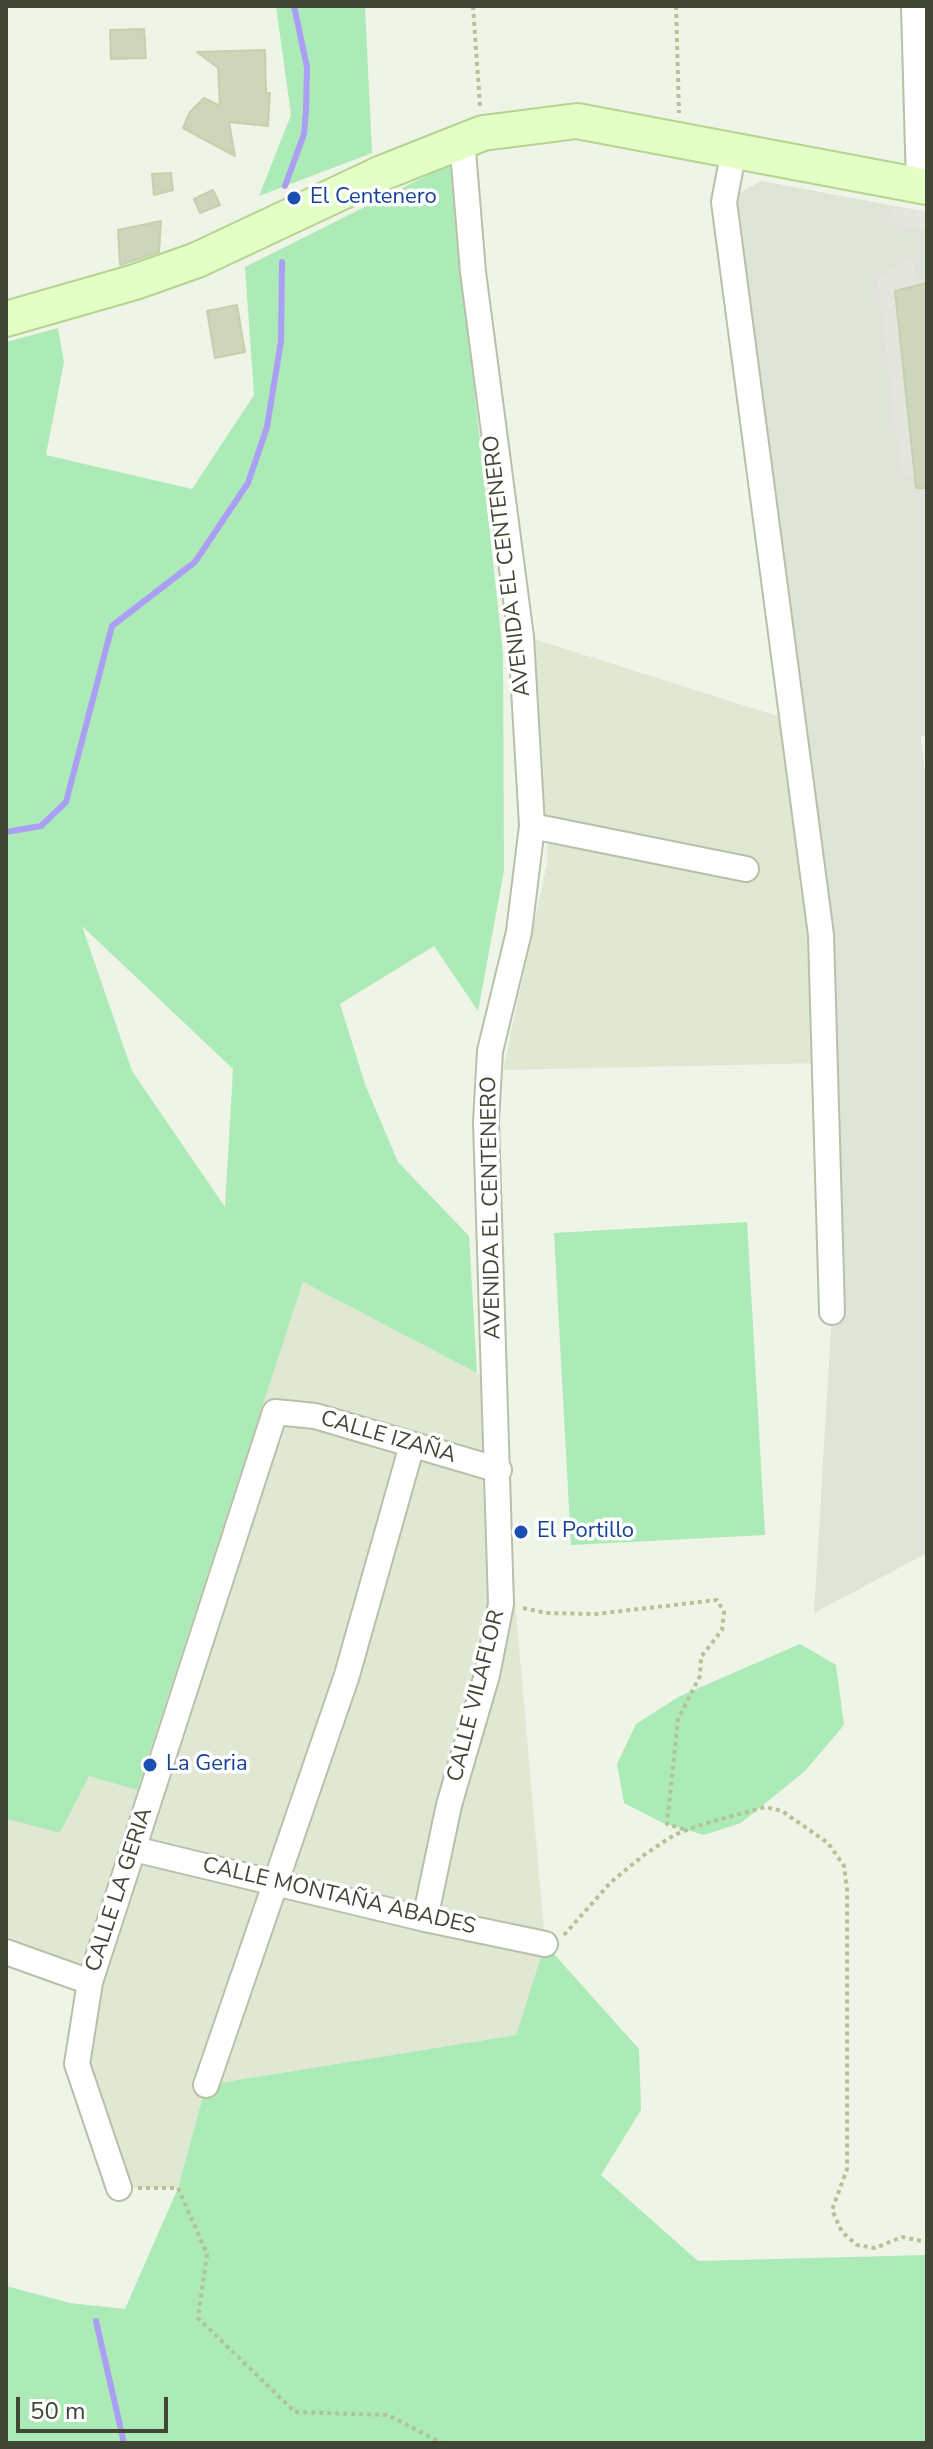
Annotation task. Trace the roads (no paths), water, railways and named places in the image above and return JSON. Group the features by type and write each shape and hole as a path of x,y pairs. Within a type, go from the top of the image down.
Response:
{"main road":[{"path":"6,319 172,269 473,136 577,121 923,186"}],"street":[{"path":"914,6 923,186"},
{"name":"AVENIDA EL CENTENERO","path":"473,136 477,303 521,637 532,826 519,932 490,1051 486,1122 499,1470"},
{"path":"734,150 724,202 821,935 832,1312"},
{"path":"532,826 746,869"},
{"name":"CALLE IZAÑA","path":"275,1412 315,1416 499,1470"},
{"name":"CALLE LA GERIA","path":"119,2188 77,2064 90,1982 275,1412"},
{"path":"206,2085 347,1675 412,1445"},
{"name":"CALLE VILAFLOR","path":"425,1919 449,1805 487,1675 501,1604 499,1470"},
{"name":"CALLE MONTAÑA ABADES","path":"134,1849 425,1919 545,1944"},
{"path":"6,1952 90,1982"}],"waterway":[{"path":"285,186 304,134 306,111 307,67 294,6"},
{"path":"6,832 41,826 66,802 112,626 195,562 248,483 267,427 281,341 282,262"},
{"path":"96,2321 124,2443"}],"place":[{"name":"El Centenero","path":"294,198"},
{"name":"El Portillo","path":"521,1532"},
{"name":"La Geria","path":"150,1765"}]}
